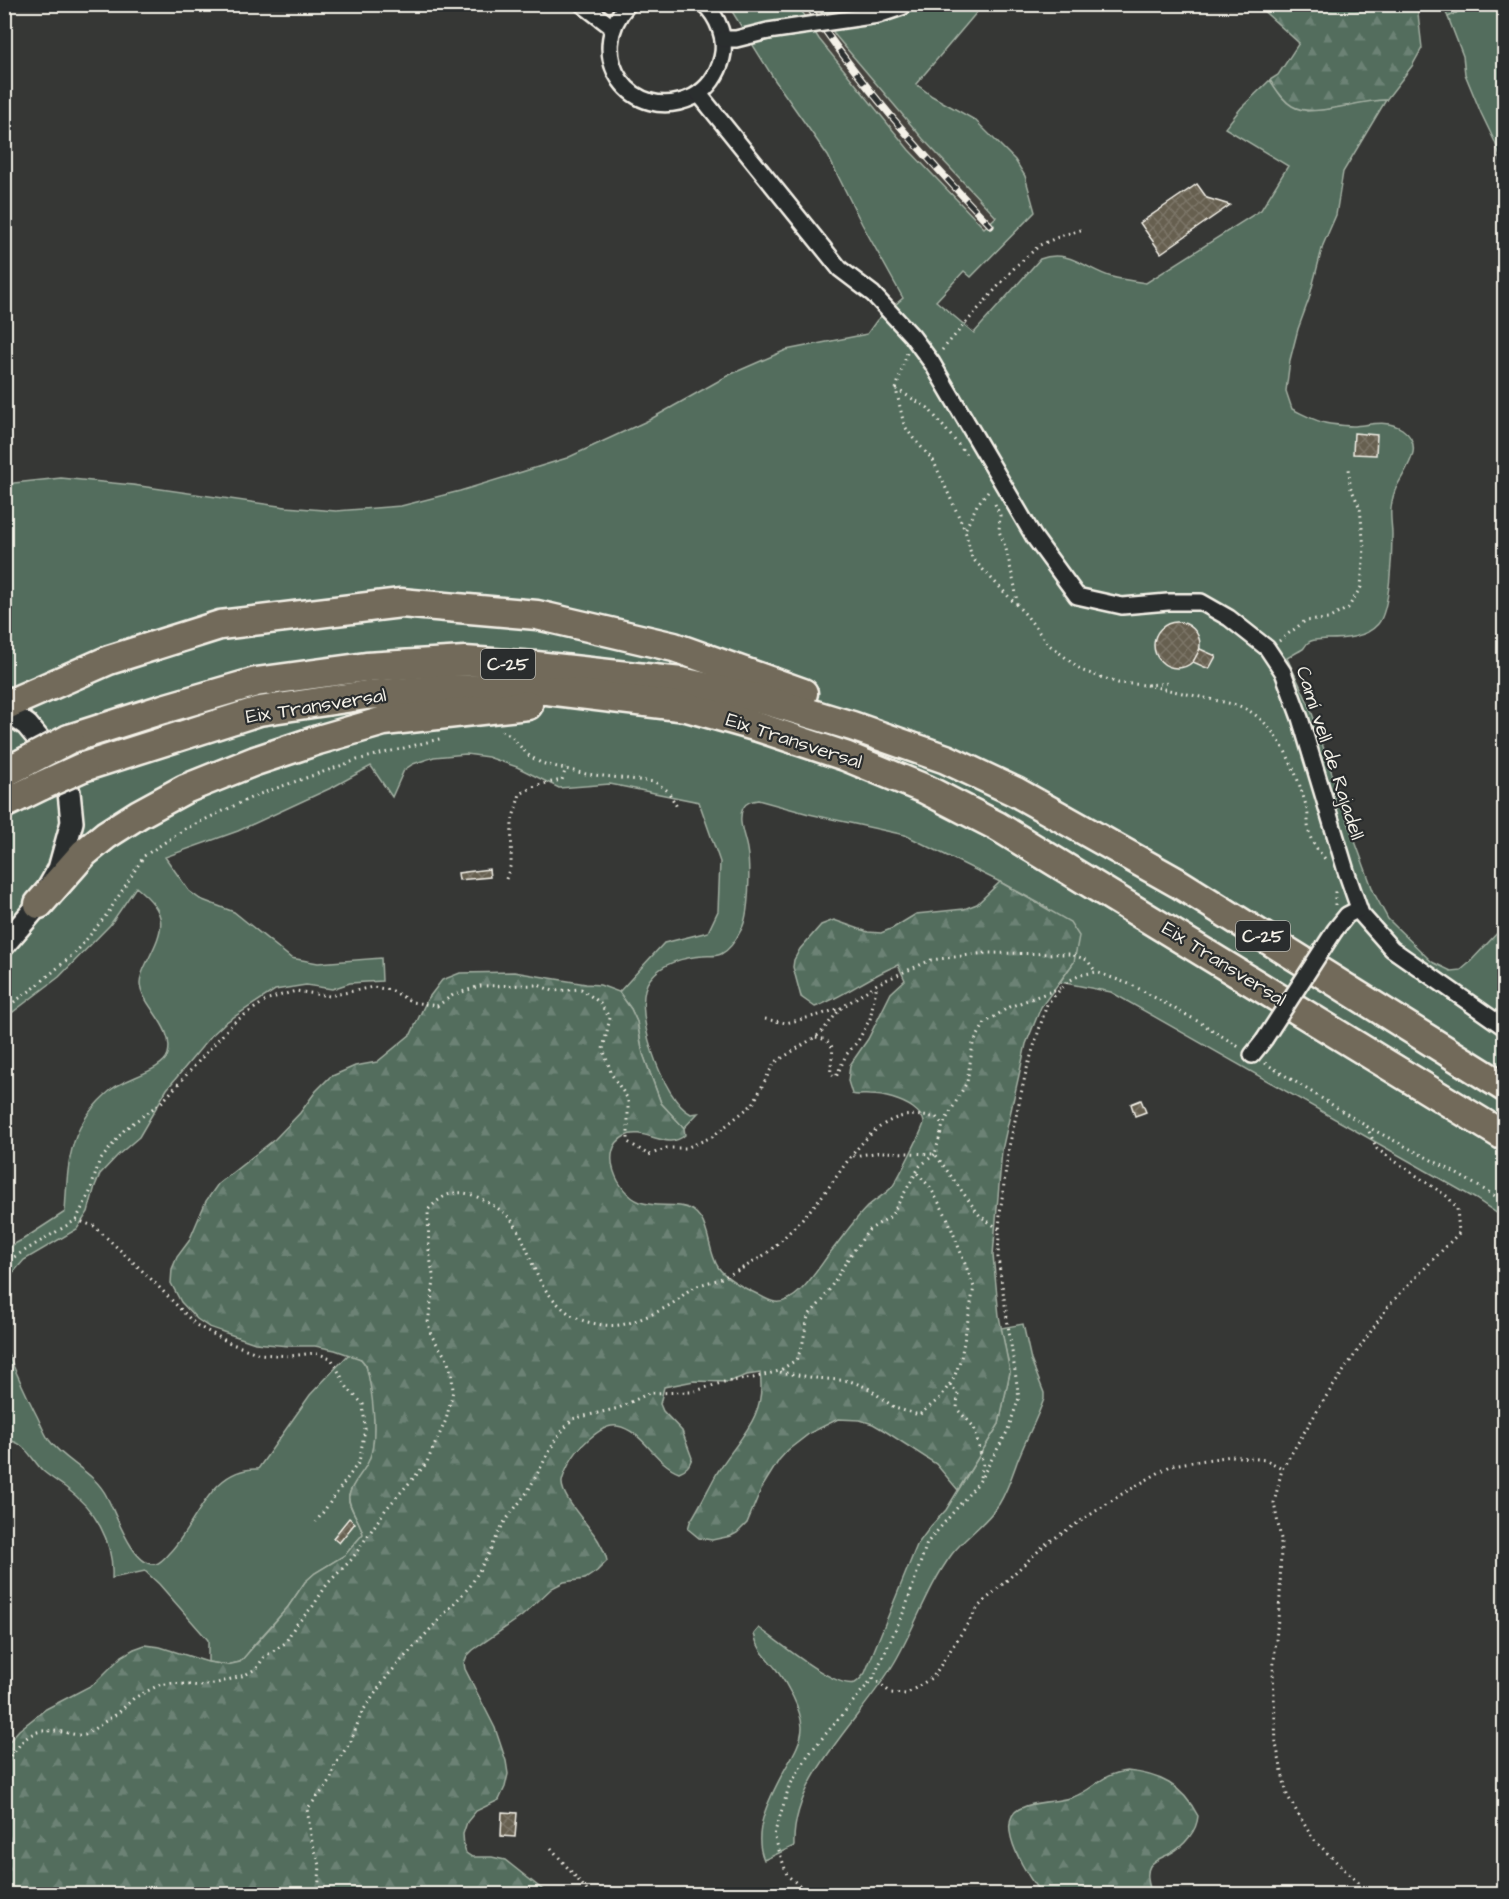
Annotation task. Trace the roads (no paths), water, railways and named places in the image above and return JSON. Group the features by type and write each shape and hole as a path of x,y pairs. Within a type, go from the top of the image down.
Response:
{"highway":[{"path":"4,708 109,660 220,624 401,603 537,615 674,647 879,720 946,759"},
{"name":"Eix Transversal","path":"16,767 69,740 256,682 366,667 465,662 536,666 681,682 776,703 852,726 946,759 1016,792 1178,883 1504,1087"},
{"name":"Eix Transversal","path":"4,804 83,767 259,711 366,695 451,689 547,690 687,707 758,727 845,756 925,789 997,826 1504,1136"},
{"path":"39,904 84,853 106,835 139,814 185,789 255,761 318,740 384,721 520,706 573,702 687,707"}],"street":[{"path":"582,4 612,27"},
{"path":"628,4 618,15 612,27 609,42 610,57 615,71 623,84 634,94 649,101 666,104 683,101 699,94 719,70 723,55 723,39 718,24 704,4"},
{"path":"723,39 735,39 878,15 905,4"},
{"name":"Camí vell de Rajadell","path":"699,94 840,269 873,294 912,336 932,363 1034,537 1077,596 1122,606 1201,602 1229,618 1267,648 1283,672 1300,718 1353,912 1361,914 1392,949 1504,1027"},
{"path":"4,708 27,725 51,754 69,792 72,822 59,869 39,904 4,945"},
{"path":"1252,1055 1335,930 1353,912"}],"railway":[{"path":"807,4 871,92 942,174 991,226"}]}
